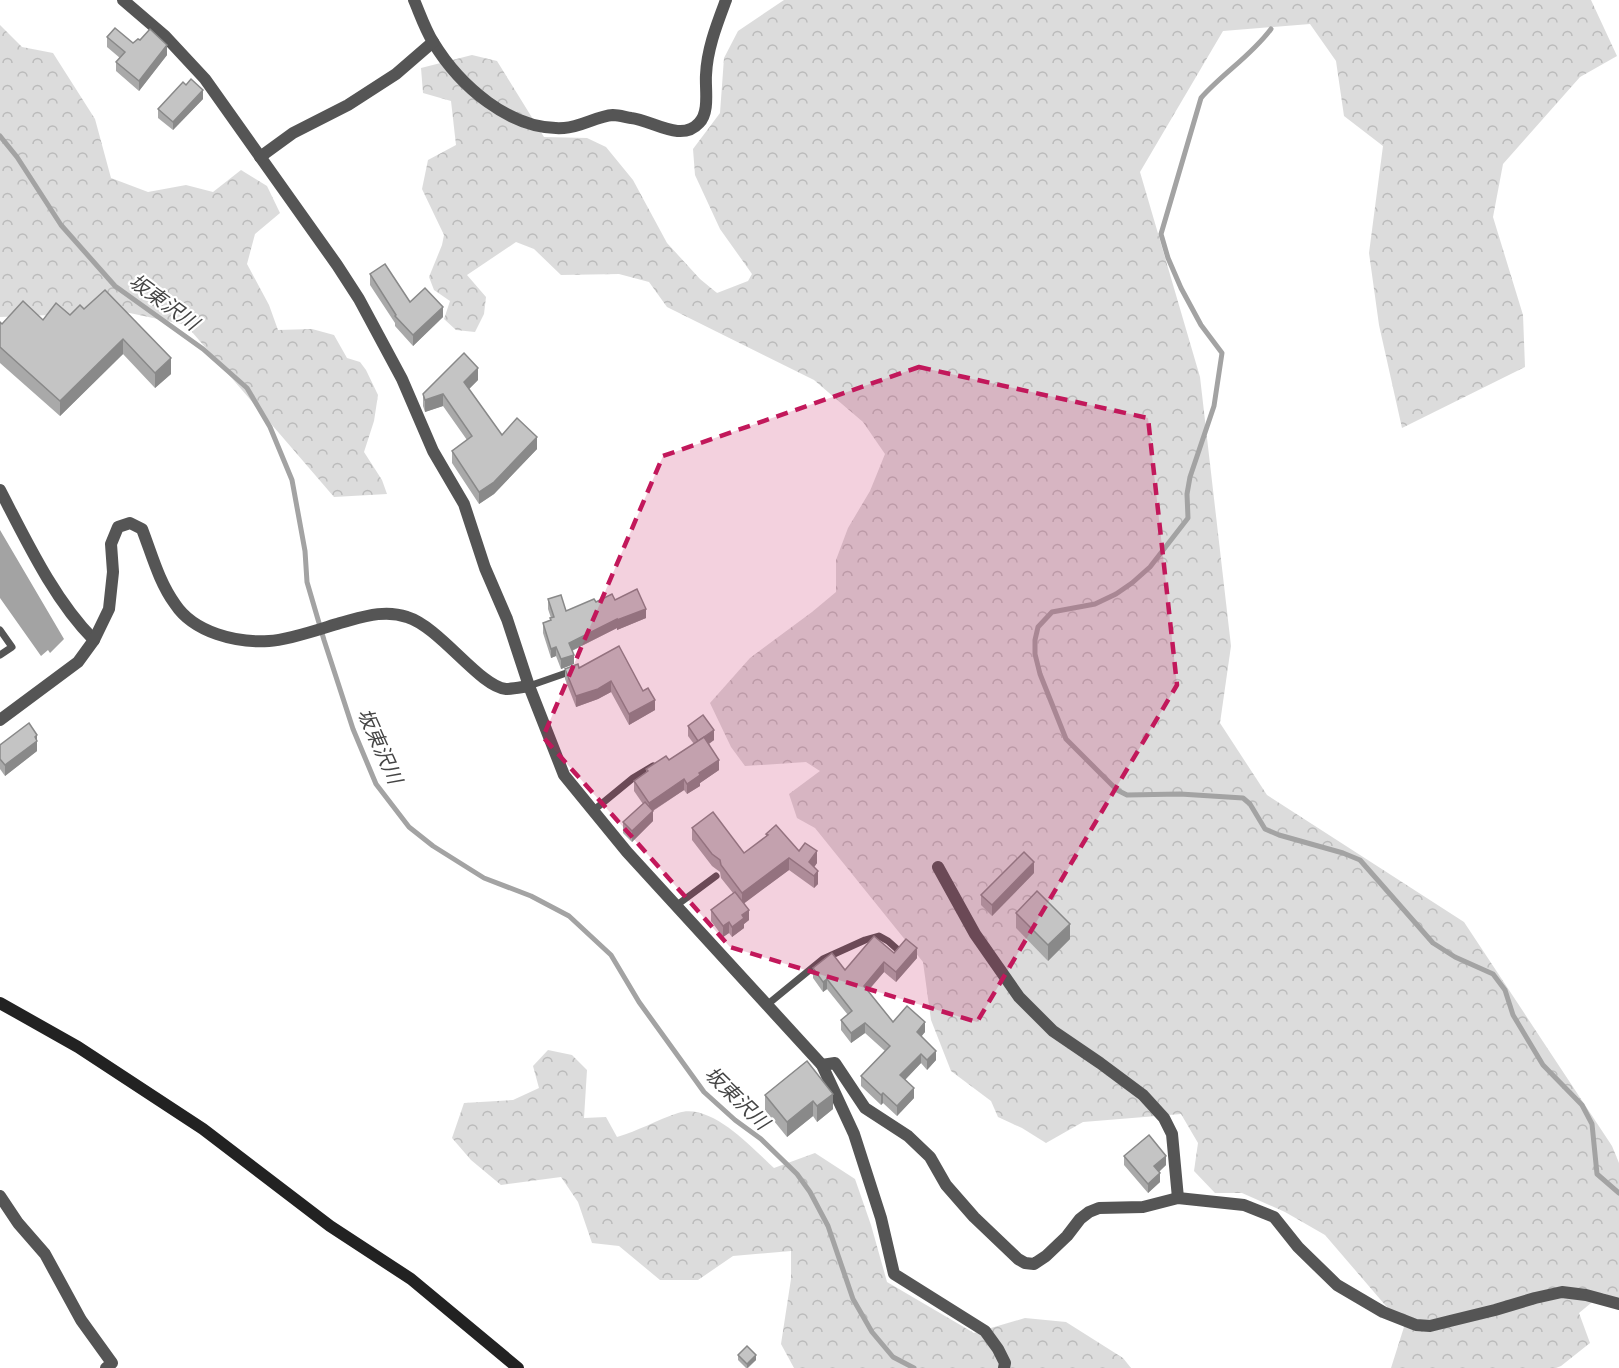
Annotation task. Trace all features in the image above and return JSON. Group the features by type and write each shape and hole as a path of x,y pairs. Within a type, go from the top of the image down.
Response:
{"street":[{"path":"123,0 165,36 205,79 359,298 402,379 433,451 464,504 485,568 507,620 529,686 564,776 627,852 822,1065 854,1134 881,1218 894,1274 985,1331 998,1348 1005,1363 1004,1368"},
{"path":"414,0 433,42 462,81 493,106 510,116 540,125 564,128 612,115 640,119 674,131 689,131 701,122 706,107 706,71 711,43 726,0"},
{"path":"260,157 293,133 348,105 396,74 433,42"},
{"path":"0,490 60,598 94,640"},
{"path":"0,720 78,662 94,640 109,609 113,572 111,544 118,527 130,523 142,529 161,581 176,607 196,624 223,637 271,642 382,612 407,617 429,628 488,682 504,689 529,686"},
{"path":"938,867 975,934 1019,997 1053,1031 1143,1095 1164,1118 1172,1134 1178,1198"},
{"path":"0,1003 78,1047 203,1129 330,1226 411,1279 518,1368"},
{"path":"822,1065 835,1062 865,1108 908,1136 923,1150 946,1185 974,1217 1025,1263 1034,1264 1046,1256 1089,1212 1099,1208 1143,1207 1178,1198 1244,1205 1274,1217 1298,1247 1337,1285 1383,1312 1416,1325 1430,1326 1562,1292 1586,1295 1619,1304"},
{"path":"0,1196 18,1223 45,1254 81,1320 112,1363 106,1368"}],"lane":[{"path":"0,630 12,647 0,655"},
{"path":"529,686 574,670"},
{"path":"594,810 633,778 663,760"},
{"path":"677,905 716,876"},
{"path":"768,1004 823,958 865,940 879,936 897,949"}],"highlighted area":[{"path":"919,367 1148,418 1177,685 977,1022 730,947 543,737 663,456"}],"green space":[{"path":"784,0 1591,0 1617,56 1580,77 1503,164 1493,217 1523,315 1525,367 1402,428 1379,325 1369,253 1383,146 1344,116 1336,61 1310,24 1223,31 1140,172 1200,377 1231,646 1220,723 1267,795 1464,922 1612,1146 1619,1163 1619,1300 1603,1293 1579,1313 1590,1343 1561,1366 1556,1368 1391,1368 1404,1327 1325,1235 1285,1212 1242,1193 1215,1193 1194,1171 1198,1143 1181,1114 1083,1122 1046,1143 998,1117 991,1101 951,1071 931,1020 923,962 815,828 797,818 789,794 820,771 806,762 745,766 731,747 710,703 750,658 836,592 836,560 848,528 870,491 885,454 863,422 814,380 667,307 649,282 619,274 561,275 534,249 516,242 467,275 486,297 484,314 475,332 456,330 444,319 450,301 434,290 429,277 444,235 422,189 428,160 456,145 451,101 423,93 421,68 472,55 497,61 544,137 587,138 606,147 633,180 667,243 700,279 717,293 748,281 752,274 720,229 695,175 693,149 720,113 724,58 738,31"},
{"path":"0,25 22,47 53,53 95,119 111,178 148,192 186,185 213,192 241,170 267,186 280,213 255,234 247,264 269,305 278,330 312,329 334,335 347,358 360,362 366,370 378,395 374,421 364,452 382,480 387,494 334,497 186,325 125,312 0,317"},
{"path":"548,1050 572,1055 587,1070 584,1118 606,1117 617,1137 678,1113 691,1111 717,1120 743,1139 774,1168 815,1153 855,1179 887,1282 974,1333 1025,1318 1066,1322 1123,1358 1131,1368 794,1368 781,1344 791,1279 791,1251 733,1256 698,1280 660,1280 619,1246 592,1243 578,1202 561,1177 501,1185 471,1160 452,1138 464,1103 513,1100 539,1088 533,1066"}],"shaded area":[{"path":"0,530 64,639 50,653 48,650 41,656 0,598"}],"building":[{"path":"115,28 133,43 140,40 150,29 167,45 139,81 116,62 125,52 107,37"},
{"path":"191,79 203,90 173,122 158,109 183,82 186,85"},
{"path":"385,264 410,302 425,288 443,307 413,335 395,316 370,274"},
{"path":"105,290 171,358 155,373 123,339 60,401 0,347 0,322 2,324 23,301 43,320 56,303 70,315 80,305 84,309"},
{"path":"464,353 478,368 464,382 502,435 517,418 537,437 494,482 479,492 452,451 472,436 443,394 425,400 423,394"},
{"path":"637,589 646,609 617,619 569,643 574,655 561,659 556,647 551,649 543,623 554,617 548,599 561,595 566,611 594,599 596,602 612,594 615,600"},
{"path":"619,646 643,691 648,688 655,700 629,714 611,681 598,689 576,696 565,669 578,664 579,668"},
{"path":"703,715 714,730 698,741 688,726"},
{"path":"29,723 37,735 35,737 37,741 5,765 0,759 0,745"},
{"path":"704,737 719,760 687,784 684,779 649,803 634,781 648,771 646,769 666,756 669,760"},
{"path":"645,802 653,811 632,831 623,822"},
{"path":"713,812 744,853 768,835 766,834 776,825 799,851 805,843 817,851 809,862 818,871 814,876 789,858 742,893 721,865 720,860 712,854 692,828"},
{"path":"1024,852 1034,862 992,905 981,895"},
{"path":"1037,891 1070,924 1048,945 1016,913"},
{"path":"735,892 749,910 742,915 744,918 732,927 729,922 723,926 711,910"},
{"path":"874,936 894,953 906,939 917,948 896,972 884,962 864,986 893,1022 907,1006 925,1022 917,1032 936,1051 927,1060 921,1054 900,1075 914,1088 897,1106 861,1076 890,1046 865,1023 851,1033 841,1020 852,1011 827,979 823,982 813,968 832,953 845,970"},
{"path":"807,1061 833,1094 817,1106 813,1101 787,1122 765,1095"},
{"path":"1149,1135 1166,1156 1154,1166 1160,1173 1148,1184 1124,1156"},
{"path":"747,1346 756,1355 747,1364 738,1355"}],"waterway":[{"path":"1271,29 1255,48 1201,98 1161,234 1181,288 1201,325 1222,353 1214,406 1190,477 1187,494 1188,518 1150,567 1132,583 1095,604 1052,612 1038,627 1035,640 1035,654 1040,674 1066,739 1117,790 1127,795 1180,794 1243,798 1250,804 1265,829 1360,860 1433,943 1455,957 1493,974 1505,990 1513,1015 1543,1065 1582,1105 1592,1124 1597,1174 1619,1193"},
{"name":"坂東沢川","path":"0,136 17,157 61,225 115,286 203,349 247,388 270,427 292,480 305,551 307,582 324,640 353,729 376,784 409,827 433,846 484,878 531,896 569,916 611,955 639,1002 704,1092 735,1120 761,1139 797,1174 810,1192 828,1226 853,1299 872,1332 893,1357 914,1368"}]}
